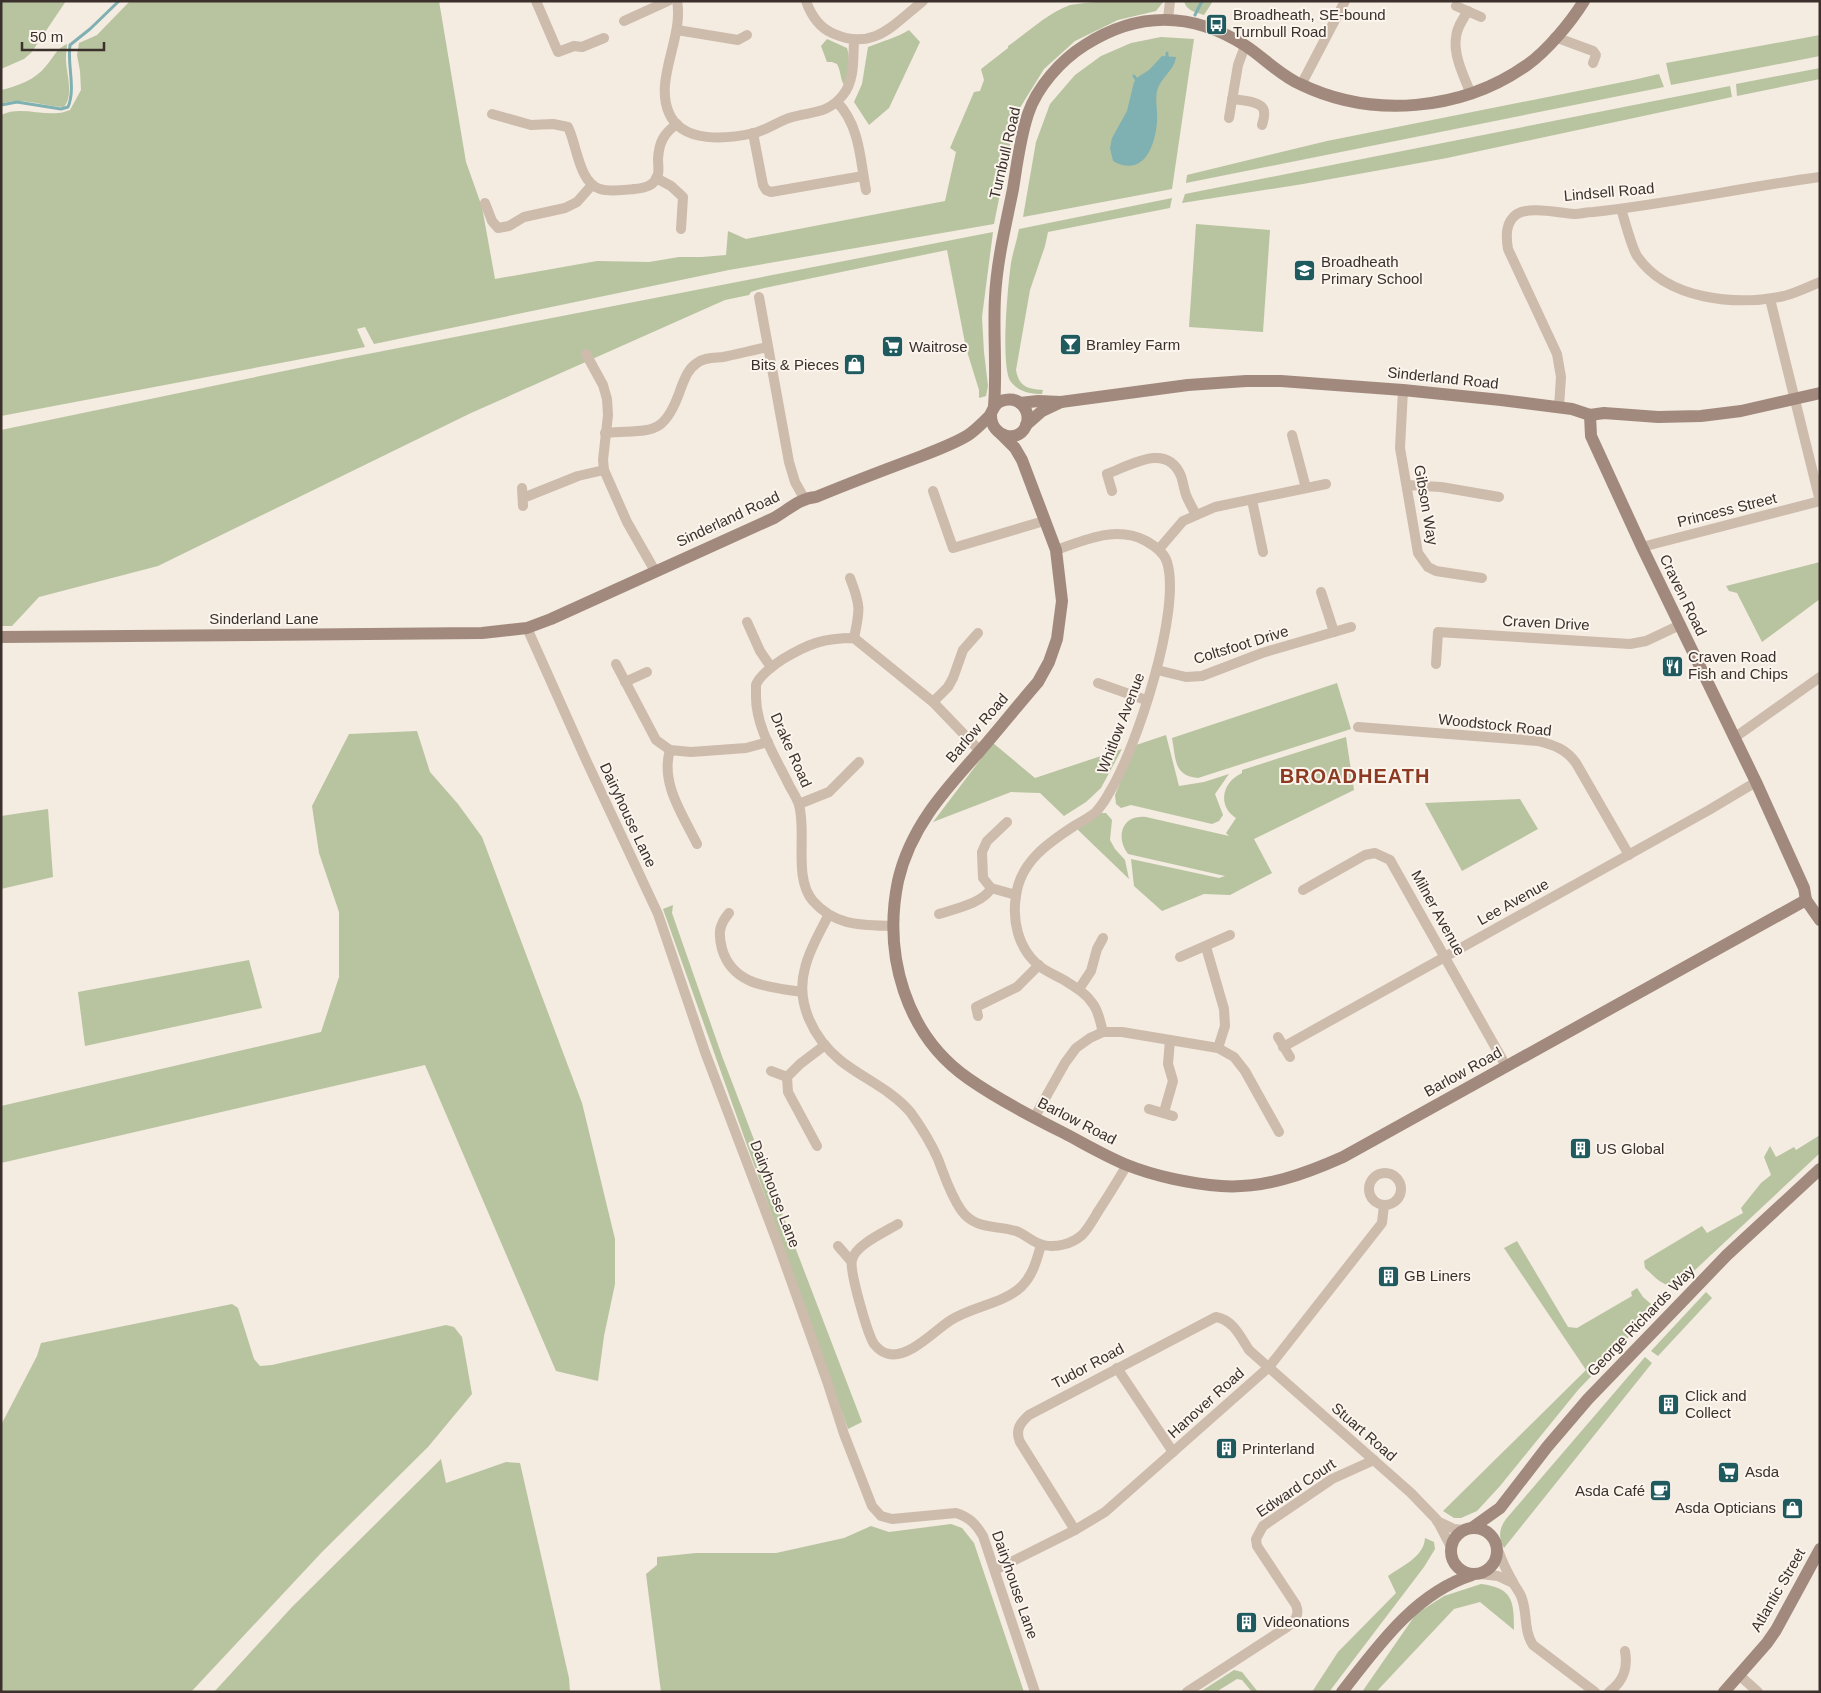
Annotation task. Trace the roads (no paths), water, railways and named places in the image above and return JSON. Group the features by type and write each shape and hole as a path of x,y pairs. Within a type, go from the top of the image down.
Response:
{"street":[{"path":"536,1 558,52 574,46 582,47 604,38"},
{"path":"624,21 668,1"},
{"path":"677,1 679,18 666,76 668,112 685,131 708,138 753,133 782,121 826,110 837,102 850,84 854,40"},
{"path":"806,1 814,17 826,30 854,40 863,40 876,36 923,1"},
{"path":"1168,19 1170,1"},
{"path":"1301,85 1345,1"},
{"name":"Turnbull Road","path":"992,410 996,368 994,321 999,260 1021,141 1028,113 1037,95 1051,76 1080,48 1095,38 1134,22 1168,19 1218,31 1264,58 1286,77 1327,95 1377,105 1407,106 1434,103 1471,94 1505,79 1529,64 1571,22 1584,1"},
{"path":"1456,6 1481,17"},
{"path":"1468,11 1456,35 1456,44 1457,54 1471,94"},
{"path":"677,30 738,40 747,36"},
{"path":"1555,37 1593,51 1596,54 1593,63"},
{"path":"1229,118 1238,65 1246,46"},
{"path":"1232,99 1258,104 1263,107 1265,111 1262,125"},
{"path":"837,102 850,117 855,130 866,190"},
{"path":"492,114 531,125 553,124 568,127 574,138 584,174 589,184 600,189 616,190 645,188 654,183 658,174 660,144 666,132 677,124"},
{"path":"753,133 762,185 771,192 863,176"},
{"name":"Lindsell Road","path":"1559,407 1561,377 1556,354 1508,249 1506,237 1508,225 1517,214 1528,211 1575,214 1621,209 1820,177"},
{"path":"656,178 671,186 683,197 681,229"},
{"path":"485,203 492,221 498,228 509,226 524,217 565,208 577,202 592,185"},
{"path":"1621,209 1636,255 1659,280 1704,297 1744,301 1770,298 1787,295 1820,282"},
{"path":"759,297 789,462 795,482 804,498"},
{"path":"1770,298 1820,501"},
{"path":"605,433 656,428 666,421 673,410 686,375 702,359 768,347"},
{"path":"586,354 603,385 607,398 608,415 603,460 604,470 627,522 656,571"},
{"name":"Turnbull Road","path":"996,368 1002,387 1019,402"},
{"name":"Sinderland Road","path":"527,628 774,518 804,498 816,496 931,452 971,433 1001,401 1006,399 1019,402 1038,400 1060,402 1188,385 1246,381 1308,382 1559,407 1590,415 1604,413 1658,417 1701,416 1740,410 1820,393"},
{"name":"Gibson Way","path":"1403,390 1400,448 1418,553 1428,567 1436,571 1482,578"},
{"path":"1019,402 1027,415 1025,426"},
{"name":"Sinderland Road","path":"971,433 1015,435 1042,411 1060,402"},
{"path":"992,410 992,425 998,433"},
{"name":"Craven Road","path":"1590,415 1591,436 1642,547 1756,782 1804,888 1806,900 1820,920"},
{"name":"Barlow Road","path":"1022,460 1021,442 1025,426"},
{"name":"Barlow Road","path":"998,433 1015,448 1022,460 1056,550 1062,601 1057,639 1049,662 1038,682 932,807 922,822 908,850 899,880 892,926 894,952 899,977 911,1009 940,1054 968,1079 1034,1118 1128,1166 1180,1181 1222,1186 1245,1186 1293,1178 1343,1157 1806,900"},
{"path":"1292,435 1306,488"},
{"path":"1112,491 1107,474 1147,459 1161,457 1169,460 1180,475 1186,496 1196,516"},
{"path":"523,497 578,476 604,470"},
{"path":"1056,550 1092,538 1116,533 1136,535 1159,550 1183,521 1215,508 1326,484"},
{"path":"1407,485 1441,487 1499,497"},
{"path":"933,491 954,548 1044,521"},
{"path":"1252,500 1264,552"},
{"name":"Princess Street","path":"1642,547 1820,501"},
{"name":"Whitlow Avenue","path":"1103,1032 1098,1013 1093,1004 1079,990 1039,966 1029,956 1017,930 1014,914 1016,894 1021,876 1037,853 1055,838 1096,812 1110,792 1130,750 1157,670 1167,622 1170,577 1167,560 1159,550"},
{"path":"850,578 859,600 859,615 854,638 934,702 980,750"},
{"path":"1321,592 1334,632"},
{"path":"747,622 760,651 772,667"},
{"name":"Craven Drive","path":"1436,664 1438,632 1630,644 1646,641 1680,625"},
{"name":"Coltsfoot Drive","path":"1157,670 1186,677 1202,676 1262,652 1351,627"},
{"name":"Sinderland Lane","path":"1,637 482,633 527,628"},
{"name":"Dairyhouse Lane","path":"527,628 658,914 705,1052 779,1247 844,1434 872,1506 881,1516 892,1519 948,1513 964,1515 974,1522 983,1536 1035,1692"},
{"path":"934,702 948,687 963,650 978,633"},
{"name":"Drake Road","path":"854,638 817,641 772,667 756,685 756,707 768,742 799,804 802,824 804,880 811,899 828,916 854,925 892,926"},
{"path":"616,664 656,740 670,750 691,752 746,748 768,742"},
{"path":"625,682 647,672"},
{"path":"1734,738 1820,677"},
{"path":"1098,683 1146,700"},
{"name":"Woodstock Road","path":"1358,727 1538,741 1564,750 1576,762 1629,855"},
{"path":"670,750 666,762 669,786 697,844"},
{"path":"799,804 829,792 859,762"},
{"name":"Lee Avenue","path":"1283,1047 1629,855 1756,782"},
{"path":"1007,822 987,840 982,852 983,878 991,888 1016,894"},
{"name":"Milner Avenue","path":"1303,890 1365,855 1381,854 1393,864 1506,1066"},
{"path":"939,914 967,905 988,894 991,888"},
{"path":"729,913 720,924 720,942 725,958 737,974 765,986 802,992"},
{"path":"828,916 804,968 802,992 806,1011 816,1035 842,1061 885,1090 910,1112 926,1135 952,1196 968,1218 974,1223 1016,1232 1041,1245 1061,1246 1082,1235 1128,1166"},
{"path":"1180,957 1230,935"},
{"path":"1079,990 1091,971 1102,938"},
{"path":"1206,947 1224,1009 1225,1026 1218,1048"},
{"path":"978,1016 976,1007 1017,987 1039,966"},
{"path":"1034,1118 1065,1063 1076,1048 1103,1032 1122,1032 1218,1048 1234,1057 1245,1071 1279,1132"},
{"path":"1278,1037 1290,1057"},
{"path":"1149,1109 1168,1114 1173,1081 1168,1064 1170,1040"},
{"path":"817,1146 788,1092 787,1077 800,1064 825,1046"},
{"path":"771,1071 787,1077"},
{"name":"George Richards Way","path":"1595,1692 1533,1645 1528,1638 1526,1611 1521,1595 1497,1546 1494,1531 1500,1508 1547,1447 1588,1399 1727,1255 1820,1169"},
{"name":"Hanover Road","path":"995,1570 1075,1530 1106,1512 1269,1367 1382,1223 1384,1205"},
{"path":"851,1261 858,1248 898,1224"},
{"path":"838,1246 851,1261 853,1276 869,1334 875,1345 882,1352 891,1355 905,1352 951,1320 973,1308 1016,1291 1024,1284 1034,1267 1041,1245"},
{"name":"Tudor Road","path":"1075,1530 1017,1435 1020,1423 1029,1415 1216,1317 1224,1318 1231,1323 1249,1350 1269,1367"},
{"name":"Stuart Road","path":"1269,1367 1411,1494 1436,1520 1451,1550"},
{"path":"1117,1368 1173,1452"},
{"name":"Edward Court","path":"1187,1692 1293,1622 1298,1611 1296,1605 1257,1546 1258,1532 1263,1526 1332,1479 1374,1460"},
{"name":"George Richards Way","path":"1468,1529 1500,1508"},
{"name":"Stuart Road","path":"1436,1520 1454,1529 1468,1529"},
{"path":"1342,1692 1406,1616 1438,1590 1460,1579 1487,1571 1493,1565 1497,1558 1497,1546 1486,1531 1468,1529 1458,1534 1451,1550 1448,1573 1438,1590"},
{"name":"Atlantic Street","path":"1724,1692 1776,1630 1820,1549"},
{"path":"1451,1550 1453,1562 1464,1573 1498,1576 1514,1583"},
{"path":"1610,1692 1617,1686 1625,1673 1627,1662 1625,1651"},
{"path":"1739,1675 1758,1692"}],"water":[{"path":"1162,56 1176,57 1173,66 1157,91 1156,132 1150,150 1140,163 1132,166 1113,161 1110,148 1112,138 1127,111 1134,82"}],"waterway":[{"path":"1,105 17,102 61,109 68,107 71,92 70,45 119,1"},
{"path":"1195,15 1202,1"}],"place":[{"name":"Broadheath, SE-bound Turnbull Road","path":"1217,24"},
{"name":"Broadheath Primary School","path":"1305,271"},
{"name":"Bramley Farm","path":"1070,345"},
{"name":"Waitrose","path":"893,347"},
{"name":"Bits & Pieces","path":"855,365"},
{"name":"Craven Road Fish and Chips","path":"1672,666"},
{"name":"US Global","path":"1580,1149"},
{"name":"GB Liners","path":"1388,1276"},
{"name":"Click and Collect","path":"1669,1405"},
{"name":"Printerland","path":"1226,1449"},
{"name":"Asda","path":"1729,1472"},
{"name":"Asda Café","path":"1661,1491"},
{"name":"Asda Opticians","path":"1792,1508"},
{"name":"Videonations","path":"1247,1622"}],"district":[{"name":"BROADHEATH","path":"1355,776"}]}
